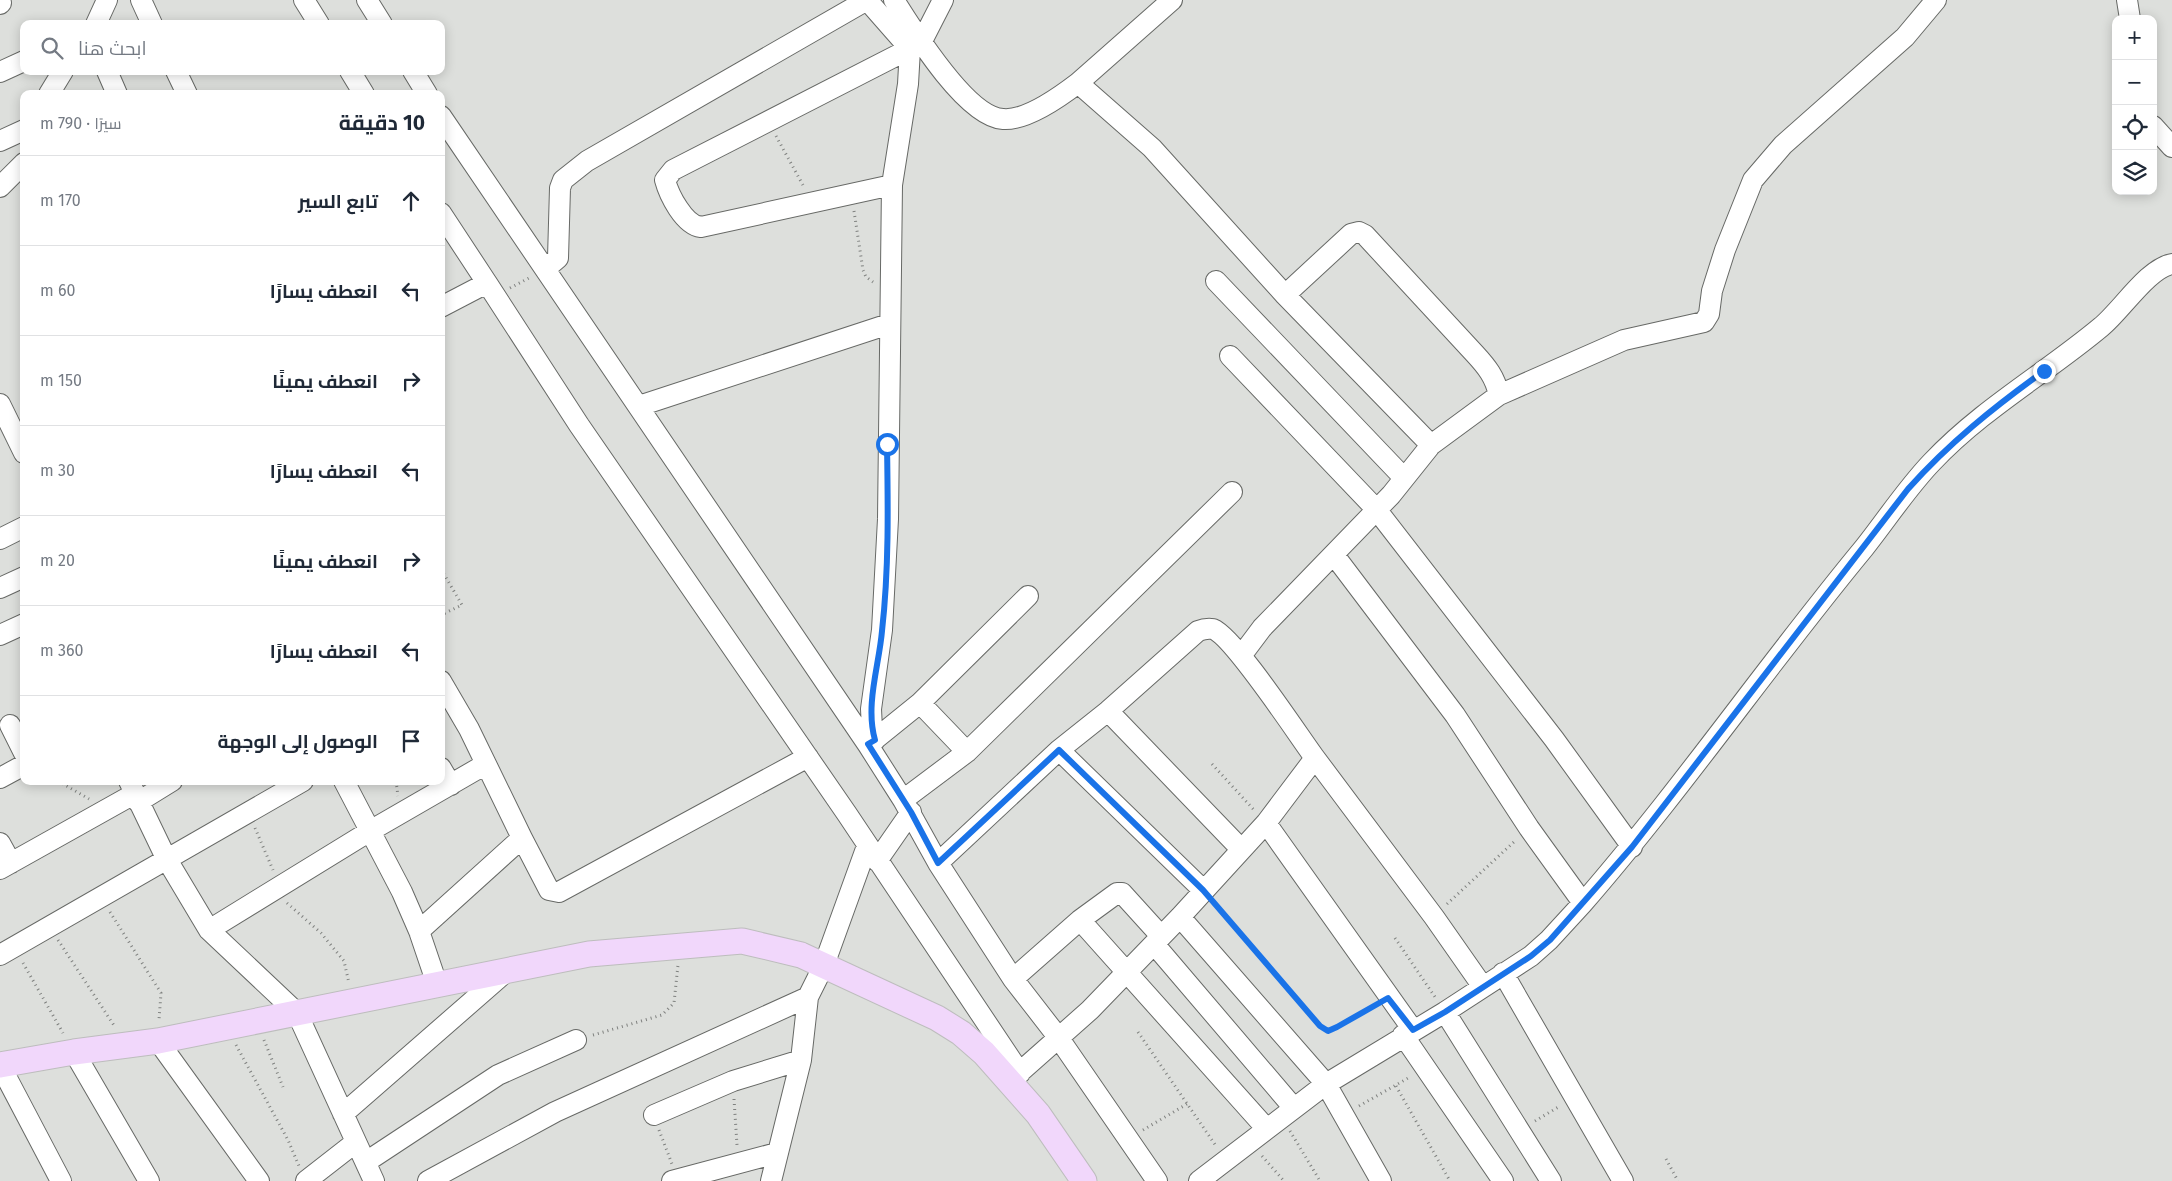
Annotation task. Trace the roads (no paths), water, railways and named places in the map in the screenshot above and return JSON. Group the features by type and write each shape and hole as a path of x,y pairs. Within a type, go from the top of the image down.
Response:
{"main road":[{"path":"0,1065 74,1052 158,1041 589,954 742,941 801,955 937,1018 961,1033 1015,1077 1084,1181"}],"street":[{"path":"98,20 107,0"},
{"path":"141,0 150,20"},
{"path":"304,0 316,20"},
{"path":"367,0 380,20"},
{"path":"545,269 558,258 560,188 566,177 586,161 867,0 916,46 967,100 985,113 1003,120 1023,116 1078,83 1172,0"},
{"path":"894,0 916,46"},
{"path":"872,742 871,709 882,630 888,519 892,186 916,46 943,0"},
{"path":"1241,656 1262,628 1334,555 1404,478 1431,445 1499,395 1624,340 1704,322 1709,314 1712,291 1725,250 1753,180 1783,145 1905,37 1936,0"},
{"path":"2127,0 2129,15"},
{"path":"892,186 701,227 693,226 688,221 667,187 665,180 673,170 916,46"},
{"path":"0,72 20,63"},
{"path":"109,75 115,90"},
{"path":"178,75 185,90"},
{"path":"352,75 362,90"},
{"path":"415,75 425,90"},
{"path":"1078,83 1152,148 1285,295 1431,445"},
{"path":"445,122 872,742 938,863 1013,980 1058,1037 1157,1181"},
{"path":"2157,130 2172,146"},
{"path":"0,141 20,132"},
{"path":"0,187 20,169"},
{"path":"445,219 579,425 872,853 1015,1077 1090,1010 1180,917 1266,824 1315,758"},
{"path":"1285,295 1351,234 1360,232 1492,372 1499,395"},
{"path":"1199,1181 1227,1161 1280,1117 1326,1084 1408,1032 1445,1012 1550,940 1632,847 1804,620 1867,544 1908,489 1933,461 1982,416 2102,326 2155,271 2172,264"},
{"path":"1216,281 1404,478"},
{"path":"445,306 491,290"},
{"path":"639,406 889,324"},
{"path":"1230,356 1376,509 1554,739 1632,847"},
{"path":"0,404 7,433 20,448"},
{"path":"771,1181 801,1060 808,997 824,965 872,853 907,806 967,752 1232,492"},
{"path":"0,538 20,529"},
{"path":"1334,555 1455,715 1529,828 1583,903"},
{"path":"0,588 20,579"},
{"path":"872,742 920,703 1028,596"},
{"path":"0,635 20,626"},
{"path":"938,863 1059,750 1108,711 1198,631 1206,628 1214,630 1241,656 1434,917 1483,987"},
{"path":"445,687 486,764 549,890 554,893 808,757"},
{"path":"920,703 967,752"},
{"path":"1108,711 1241,850"},
{"path":"11,724 20,744"},
{"path":"1059,750 1203,890"},
{"path":"446,777 486,764"},
{"path":"0,778 20,768"},
{"path":"0,843 6,866 134,792 158,785"},
{"path":"7,951 296,785"},
{"path":"346,785 402,892 419,931 437,984"},
{"path":"209,930 370,831 435,785"},
{"path":"134,792 166,858 209,930 297,1013 374,1181"},
{"path":"1266,824 1388,998 1503,1181"},
{"path":"419,931 522,838"},
{"path":"1013,980 1080,920 1111,896 1122,893 1158,940 1280,1117"},
{"path":"1180,917 1326,1084 1380,1181"},
{"path":"1080,920 1126,972 1280,1117"},
{"path":"343,1114 508,970"},
{"path":"1503,973 1622,1181"},
{"path":"428,1181 555,1112 808,997"},
{"path":"1445,1012 1551,1181"},
{"path":"366,1162 498,1074 576,1040"},
{"path":"158,1041 260,1181"},
{"path":"74,1052 149,1181"},
{"path":"654,1116 733,1081 801,1060"},
{"path":"0,1065 61,1181"},
{"path":"303,1175 356,1142"},
{"path":"674,1180 777,1153"}]}
